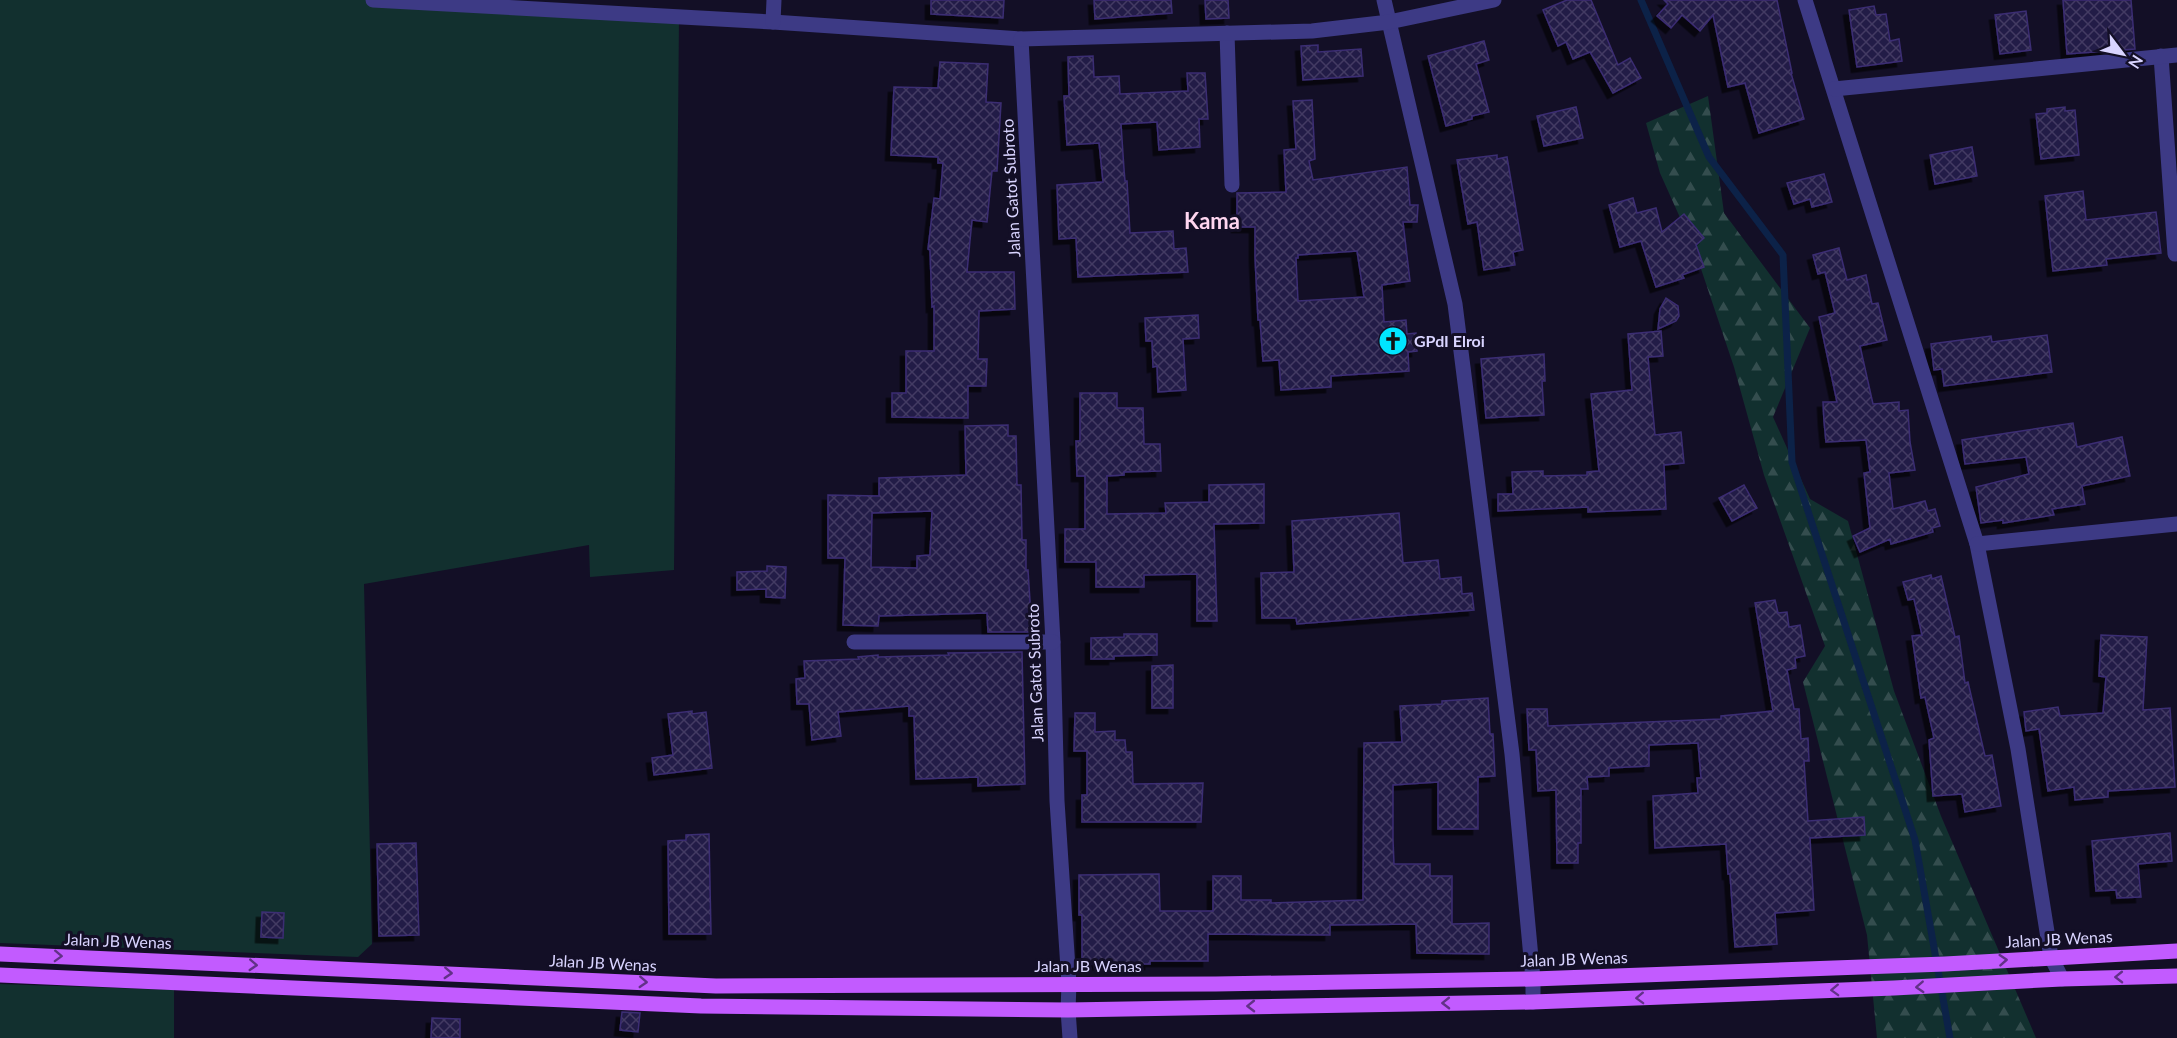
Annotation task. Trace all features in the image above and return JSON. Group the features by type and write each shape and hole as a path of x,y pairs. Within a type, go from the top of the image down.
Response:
{"main road":[{"name":"Jalan JB Wenas","path":"0,954 716,986 1533,979 1945,964 2177,951"},
{"path":"1790,969 1790,991"},
{"path":"0,975 701,1006 1068,1010 1533,1002 2177,976"},
{"path":"505,997 506,976"}],"street":[{"path":"373,0 538,4 1021,39 1312,31 1389,22 1494,0"},
{"path":"773,22 774,0"},
{"path":"1384,0 1455,304 1512,754 1533,979 1533,1002"},
{"path":"1805,0 1977,544 2018,749 2051,957 2062,979"},
{"path":"1227,33 1232,185"},
{"name":"Jalan Gatot Subroto","path":"1021,39 1053,642 1057,801 1070,984 1068,1010 1070,1038"},
{"path":"1834,89 2177,55"},
{"path":"2161,56 2174,184 2175,254"},
{"path":"1977,544 2177,524"},
{"path":"854,642 1053,642"}],"green space":[{"path":"0,0 373,0 679,18 674,570 590,577 589,545 364,584 372,944 358,957 0,943"},
{"path":"1708,96 1724,213 1810,328 1773,417 1810,499 1848,521 1894,691 1941,816 2036,1038 1877,1038 1867,935 1803,682 1825,646 1764,475 1734,367 1695,251 1660,173 1646,123"},
{"path":"0,984 174,990 174,1038 0,1038"}],"building":[{"path":"931,0 1004,0 1003,18 931,14"},
{"path":"1094,0 1171,0 1172,13 1095,19"},
{"path":"1205,0 1228,0 1229,18 1206,19"},
{"path":"1567,0 1591,0 1618,65 1630,58 1641,78 1613,93 1590,52 1573,59 1566,42 1558,46 1543,10"},
{"path":"1664,0 1777,0 1791,73 1804,119 1759,133 1745,83 1728,87 1713,15 1700,31 1682,15 1671,28 1657,16 1668,4"},
{"path":"2063,0 2131,0 2135,49 2067,54"},
{"path":"1874,6 1876,15 1886,14 1890,41 1899,39 1902,61 1857,67 1849,10"},
{"path":"2026,11 2031,50 2000,54 1995,15"},
{"path":"1484,41 1489,60 1476,64 1489,112 1446,126 1428,56"},
{"path":"1318,45 1318,52 1361,49 1363,76 1303,80 1301,46"},
{"path":"1093,56 1094,77 1119,76 1120,94 1188,91 1187,73 1205,73 1208,119 1199,119 1200,147 1159,150 1157,122 1121,124 1130,233 1173,231 1174,249 1186,248 1188,272 1078,277 1076,238 1059,239 1057,185 1103,182 1099,143 1067,145 1064,96 1069,96 1068,57"},
{"path":"940,62 988,64 986,102 1001,103 997,171 992,171 987,222 972,220 967,272 1014,272 1015,309 979,311 978,359 987,359 986,386 968,386 968,418 892,417 892,393 906,393 906,351 934,351 934,306 932,307 930,250 928,249 934,198 940,199 943,163 938,163 938,157 891,155 894,87 938,88"},
{"path":"1312,100 1315,159 1309,161 1313,180 1407,167 1410,205 1418,205 1417,222 1403,222 1410,281 1382,285 1384,322 1406,320 1407,334 1416,333 1417,351 1408,352 1409,371 1331,376 1331,387 1281,390 1279,360 1263,361 1260,320 1258,320 1255,227 1237,227 1237,193 1286,192 1284,150 1296,149 1293,101","holes":["1357,251 1364,297 1298,301 1296,258 1298,255"]},
{"path":"1576,107 1583,138 1544,146 1537,116"},
{"path":"2065,107 2065,111 2075,110 2079,155 2041,159 2036,114 2047,113 2047,109"},
{"path":"1972,147 1977,176 1935,184 1930,155"},
{"path":"1497,155 1497,159 1507,157 1523,250 1513,252 1515,265 1484,270 1477,222 1468,224 1457,160"},
{"path":"1824,174 1832,202 1812,207 1810,199 1794,204 1787,183"},
{"path":"2083,191 2086,220 2156,212 2161,253 2106,259 2107,265 2053,271 2045,196"},
{"path":"1633,198 1637,213 1656,208 1662,232 1684,214 1704,238 1696,245 1704,267 1682,275 1684,278 1656,287 1641,241 1620,247 1609,205"},
{"path":"1839,248 1847,280 1866,275 1872,304 1878,303 1887,340 1860,346 1873,404 1899,402 1899,411 1908,410 1915,470 1889,473 1893,509 1925,501 1928,511 1935,509 1940,526 1932,528 1933,532 1891,544 1890,539 1860,552 1853,536 1870,528 1864,473 1870,472 1866,440 1826,442 1824,421 1823,402 1837,402 1819,317 1835,313 1825,272 1818,274 1813,255"},
{"path":"1666,298 1678,306 1679,316 1676,321 1658,329 1660,309"},
{"path":"1198,315 1199,338 1183,339 1186,390 1158,392 1157,366 1153,367 1152,341 1146,341 1145,318"},
{"path":"1661,331 1663,356 1648,357 1655,435 1681,432 1684,463 1664,465 1666,509 1588,512 1588,507 1498,511 1498,494 1513,494 1512,472 1543,471 1543,476 1587,475 1587,472 1599,471 1591,394 1632,390 1628,334"},
{"path":"2047,335 2052,372 1944,386 1942,369 1934,370 1931,344 1991,336 1992,342"},
{"path":"1544,354 1545,381 1542,381 1544,415 1486,418 1481,359"},
{"path":"1080,393 1117,393 1117,408 1143,408 1144,444 1160,444 1161,471 1124,472 1124,475 1107,476 1107,514 1166,513 1165,503 1209,502 1209,485 1264,484 1264,523 1214,524 1217,621 1197,621 1197,574 1144,575 1144,587 1096,587 1096,562 1065,562 1065,529 1085,529 1085,476 1077,476 1076,441 1080,441"},
{"path":"2073,423 2077,447 2122,437 2130,476 2082,486 2085,504 2052,509 2054,515 2003,523 2003,520 1981,523 1976,487 2029,474 2026,457 1965,464 1962,440"},
{"path":"1008,425 1008,436 1016,436 1017,485 1021,485 1022,540 1026,540 1026,570 1028,570 1032,632 988,632 987,613 879,616 878,626 843,625 845,558 828,558 828,495 879,496 879,478 966,475 965,426","holes":["932,511 930,555 917,556 917,568 871,567 872,513"]},
{"path":"1744,485 1757,508 1732,521 1719,498"},
{"path":"1399,513 1403,563 1438,560 1440,579 1461,577 1462,594 1472,593 1474,610 1297,624 1296,618 1262,618 1261,573 1294,572 1292,521"},
{"path":"767,566 786,567 785,598 766,597 766,589 737,590 737,572 767,571"},
{"path":"1931,575 1932,579 1941,576 1955,637 1959,636 1965,683 1968,682 1985,756 1992,755 2001,806 1965,812 1962,794 1933,796 1929,740 1934,738 1925,697 1921,698 1912,636 1922,635 1914,599 1908,600 1903,582"},
{"path":"1775,600 1778,613 1787,612 1789,627 1800,625 1805,656 1795,658 1796,668 1787,670 1794,709 1799,709 1801,739 1808,738 1809,761 1804,761 1808,821 1864,817 1865,835 1810,838 1814,910 1775,913 1777,944 1735,947 1726,844 1655,848 1653,796 1698,793 1697,778 1701,778 1698,743 1649,745 1649,766 1609,768 1609,776 1587,777 1588,789 1581,789 1581,843 1578,843 1578,863 1557,863 1556,790 1538,791 1536,750 1529,750 1527,709 1547,709 1548,726 1721,719 1721,716 1773,711 1755,603"},
{"path":"1124,634 1157,634 1157,655 1091,659 1091,638 1124,637"},
{"path":"2101,635 2147,637 2143,710 2170,708 2175,787 2108,791 2108,797 2075,800 2074,787 2048,791 2039,729 2026,731 2024,712 2058,707 2060,716 2103,713 2106,677 2099,676"},
{"path":"1022,652 1025,784 978,786 978,777 916,779 914,716 909,716 909,706 838,712 841,736 812,740 809,704 797,704 796,679 805,678 804,661 859,659 858,657 878,655 878,657"},
{"path":"1173,665 1173,708 1152,708 1152,666"},
{"path":"1488,698 1495,776 1478,777 1478,829 1438,829 1438,782 1393,785 1393,839 1394,864 1430,864 1430,876 1452,876 1452,924 1489,923 1489,954 1417,953 1416,924 1330,925 1330,935 1208,934 1208,961 1082,964 1079,875 1159,874 1160,911 1213,911 1213,876 1241,876 1241,900 1271,900 1271,903 1363,900 1364,743 1402,742 1400,706 1442,704 1442,701"},
{"path":"692,711 692,714 706,712 712,768 654,775 652,758 673,755 668,714"},
{"path":"1075,713 1095,713 1095,732 1115,731 1115,740 1125,740 1126,752 1132,752 1133,784 1203,783 1201,822 1082,822 1082,795 1087,795 1087,751 1074,751"},
{"path":"2170,833 2172,861 2138,864 2141,897 2117,898 2116,890 2096,891 2092,841"},
{"path":"709,834 711,934 669,934 668,841 686,840 686,835"},
{"path":"416,843 419,935 379,936 377,844"},
{"path":"262,912 284,913 283,938 261,937"},
{"path":"622,1012 640,1013 638,1032 620,1030"},
{"path":"432,1018 460,1019 460,1038 431,1038"}],"waterway":[{"path":"1641,0 1709,157 1783,255 1792,462 1915,840 1950,1038"}],"place":[{"name":"GPdI Elroi","path":"1393,341"}],"district":[{"name":"Kama","path":"1212,221"}]}
